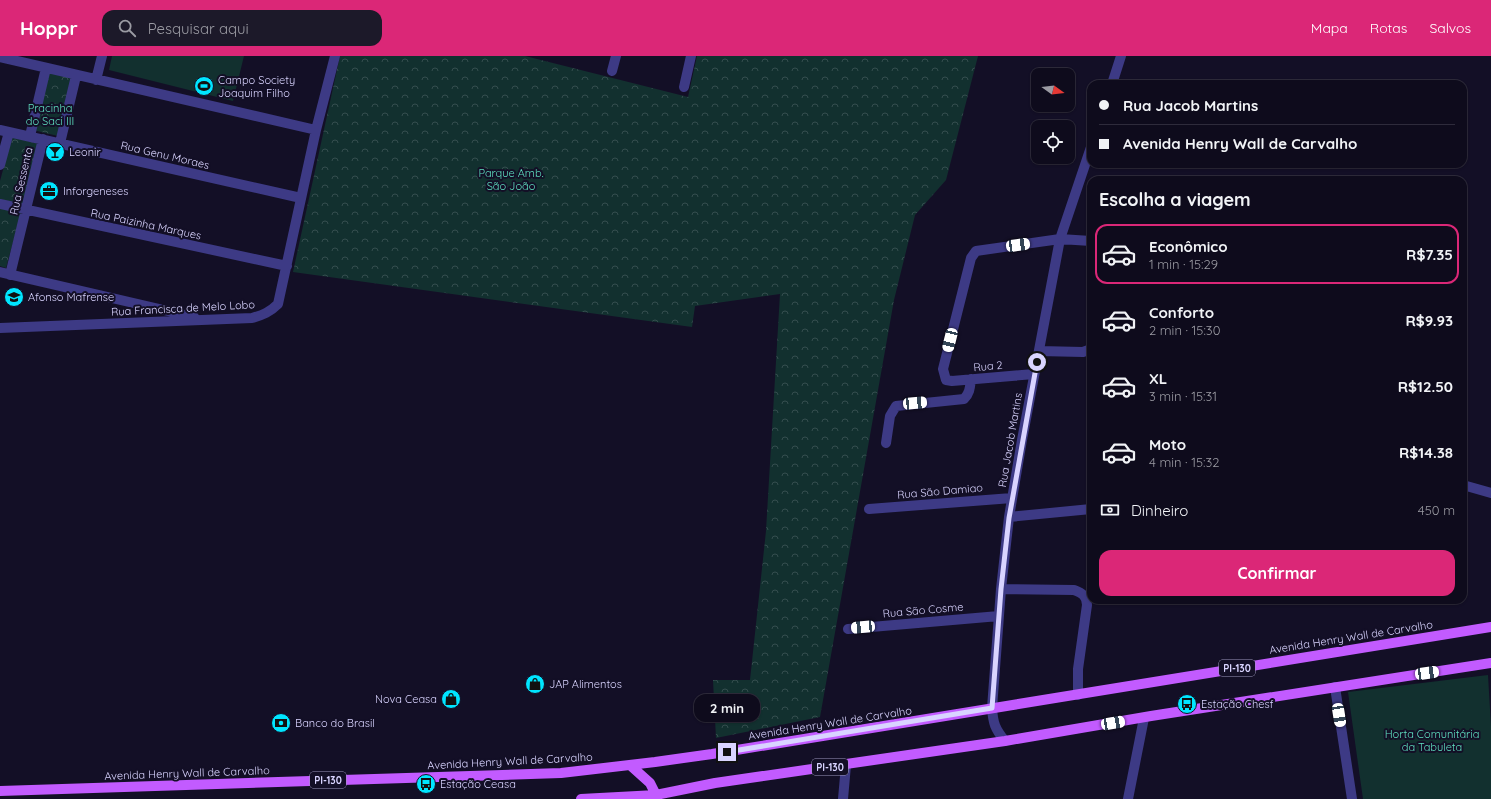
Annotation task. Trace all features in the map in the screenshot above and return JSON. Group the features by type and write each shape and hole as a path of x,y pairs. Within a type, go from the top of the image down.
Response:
{"main road":[{"name":"Avenida Henry Wall de Carvalho","path":"0,791 561,773 712,754 1488,629"},
{"name":"PI-130","path":"581,799 656,797 715,783 1005,741 1490,663"},
{"path":"630,765 650,783 656,797"}],"street":[{"path":"96,80 102,56"},
{"name":"Rua Francisca de Melo Lobo","path":"0,328 252,318 261,316 271,311 278,304 316,130 335,56"},
{"path":"612,71 616,56"},
{"path":"684,87 691,56"},
{"path":"1113,80 1122,56"},
{"path":"3,57 76,76 316,130"},
{"path":"30,136 46,68"},
{"path":"60,143 76,76"},
{"path":"0,164 4,131"},
{"name":"Rua Genu Moraes","path":"4,131 301,198"},
{"name":"Rua Sessenta","path":"10,275 43,139"},
{"name":"Rua Jacob Martins","path":"1005,741 999,734 993,721 992,708 1001,589 1009,518 1034,374 1060,239 1087,159"},
{"name":"Rua Paizinha Marques","path":"0,204 287,266"},
{"path":"1060,239 1087,241"},
{"name":"Rua 2","path":"1034,374 952,381 946,380 943,369 973,254 976,251 1060,239"},
{"path":"0,272 208,320"},
{"path":"1039,351 1083,352 1087,350"},
{"path":"886,443 890,416 896,406 964,399 968,396 970,391 971,379"},
{"path":"1467,486 1491,493"},
{"name":"Rua São Damiao","path":"869,509 1012,498"},
{"path":"1009,518 1087,509"},
{"path":"1001,589 1074,590 1083,594 1086,598 1087,605 1078,669 1078,695"},
{"name":"Rua São Cosme","path":"848,629 999,616"},
{"path":"1335,687 1352,799"},
{"path":"1128,799 1144,718"},
{"path":"843,799 846,765"}],"green space":[{"name":"Campo Society Joaquim Filho","path":"112,56 244,56 233,101 109,70"},
{"name":"Parque Amb. São João","path":"340,56 525,56 688,97 697,56 978,56 946,180 915,215 894,300 820,717 716,738 713,680 750,680 766,531 780,294 695,306 692,327 293,272"},
{"name":"Pracinha do Saci III","path":"47,72 71,78 58,136 33,130"},
{"path":"12,137 39,144 24,205 0,199 0,181"},
{"path":"0,207 21,213 6,268 0,266"},
{"name":"Horta Comunitária da Tabuleta","path":"1488,675 1491,726 1491,799 1363,799 1348,692"}],"place":[{"name":"Campo Society Joaquim Filho","path":"204,86"},
{"name":"Leonir","path":"55,152"},
{"name":"Inforgeneses","path":"49,191"},
{"name":"Afonso Mafrense","path":"14,297"},
{"name":"JAP Alimentos","path":"535,684"},
{"name":"Nova Ceasa","path":"451,699"},
{"name":"Estação Chesf","path":"1187,704"},
{"name":"Banco do Brasil","path":"281,723"},
{"name":"Estação Ceasa","path":"426,784"}],"route":[{"path":"727,752 992,708 1001,589 1009,518 1037,362"}]}
